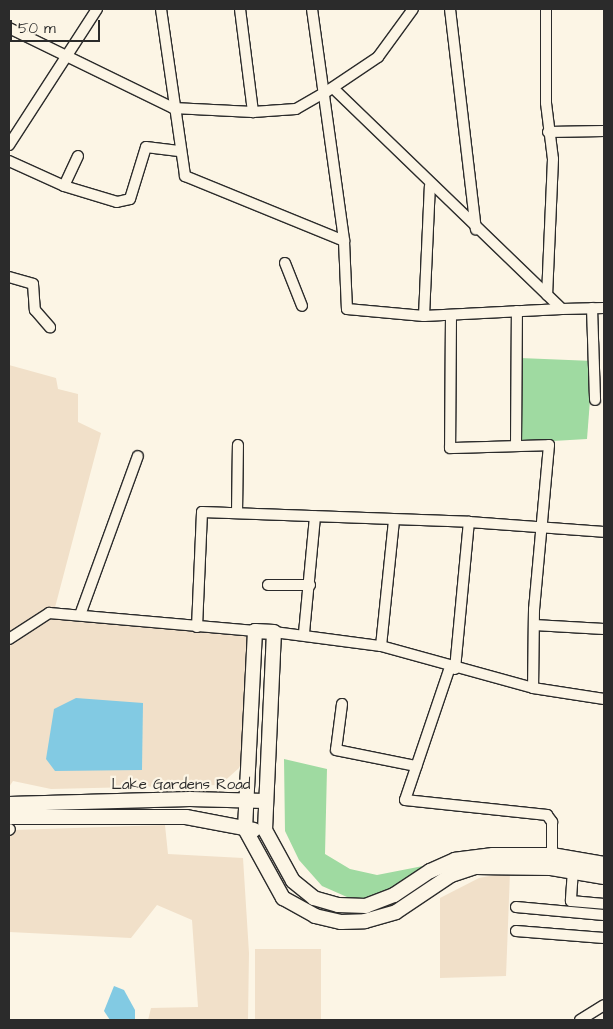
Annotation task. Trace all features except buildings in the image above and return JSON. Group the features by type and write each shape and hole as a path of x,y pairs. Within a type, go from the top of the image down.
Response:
{"main road":[{"path":"265,801 274,632 255,631 245,829 283,898 315,916 341,922 383,918 452,875 476,867 573,870 604,877"},
{"name":"Lake Gardens Road","path":"9,804 265,801 265,830 293,881 314,898 338,905 373,903 455,860 493,855 552,856 604,864"},
{"name":"Lake Gardens Road","path":"9,825 186,817 245,829 265,830"}],"street":[{"path":"9,145 97,9"},
{"path":"161,9 173,108 185,176 344,241"},
{"path":"240,9 253,112"},
{"path":"312,9 330,90 344,241 347,309 424,316 604,308"},
{"path":"9,28 173,108 253,112 296,108 330,90 378,57 413,9"},
{"path":"450,9 476,229"},
{"path":"546,9 548,132 553,159 547,295"},
{"path":"330,90 562,309"},
{"path":"548,132 604,131"},
{"path":"9,161 64,186 117,202 130,199 146,147 181,151"},
{"path":"64,186 78,156"},
{"path":"424,316 430,186"},
{"path":"285,263 302,306"},
{"path":"9,277 33,284 35,310 50,327"},
{"path":"592,308 596,400"},
{"path":"516,446 518,311"},
{"path":"451,315 450,448 550,445 534,625 533,688"},
{"path":"237,513 238,445"},
{"path":"80,615 138,456"},
{"path":"198,627 202,512 394,521 469,522 544,526 604,532"},
{"path":"304,633 315,517"},
{"path":"381,646 394,521"},
{"path":"469,522 452,668 405,800 546,815 552,822 552,856"},
{"path":"268,585 310,585"},
{"path":"9,639 49,613 255,631"},
{"path":"534,625 604,629"},
{"path":"274,632 304,633 381,646 452,668 533,688 604,699"},
{"path":"342,704 336,750 416,766"},
{"path":"573,870 569,899 604,904"},
{"path":"516,907 604,915"},
{"path":"516,931 604,938"},
{"path":"580,1020 604,1006"}],"shaded area":[{"path":"9,365 56,378 58,389 78,394 78,422 101,433 53,615 249,634 248,748 239,768 220,785 51,789 13,781 9,787"},
{"path":"165,825 168,854 243,858 249,953 248,1020 148,1020 151,1008 198,1007 192,920 157,905 131,938 9,932 9,834 14,830"},
{"path":"510,872 506,976 440,978 440,898 479,878"},
{"path":"255,949 321,949 321,1020 255,1020"}],"green space":[{"path":"520,358 593,361 587,439 519,443"},
{"path":"284,759 327,769 325,854 350,869 377,875 423,866 395,891 374,900 347,897 322,886 299,860 285,831"}],"water":[{"path":"76,698 143,703 142,770 55,771 46,759 54,709"},
{"path":"114,986 124,990 135,1010 135,1020 110,1020 104,1011"}]}
